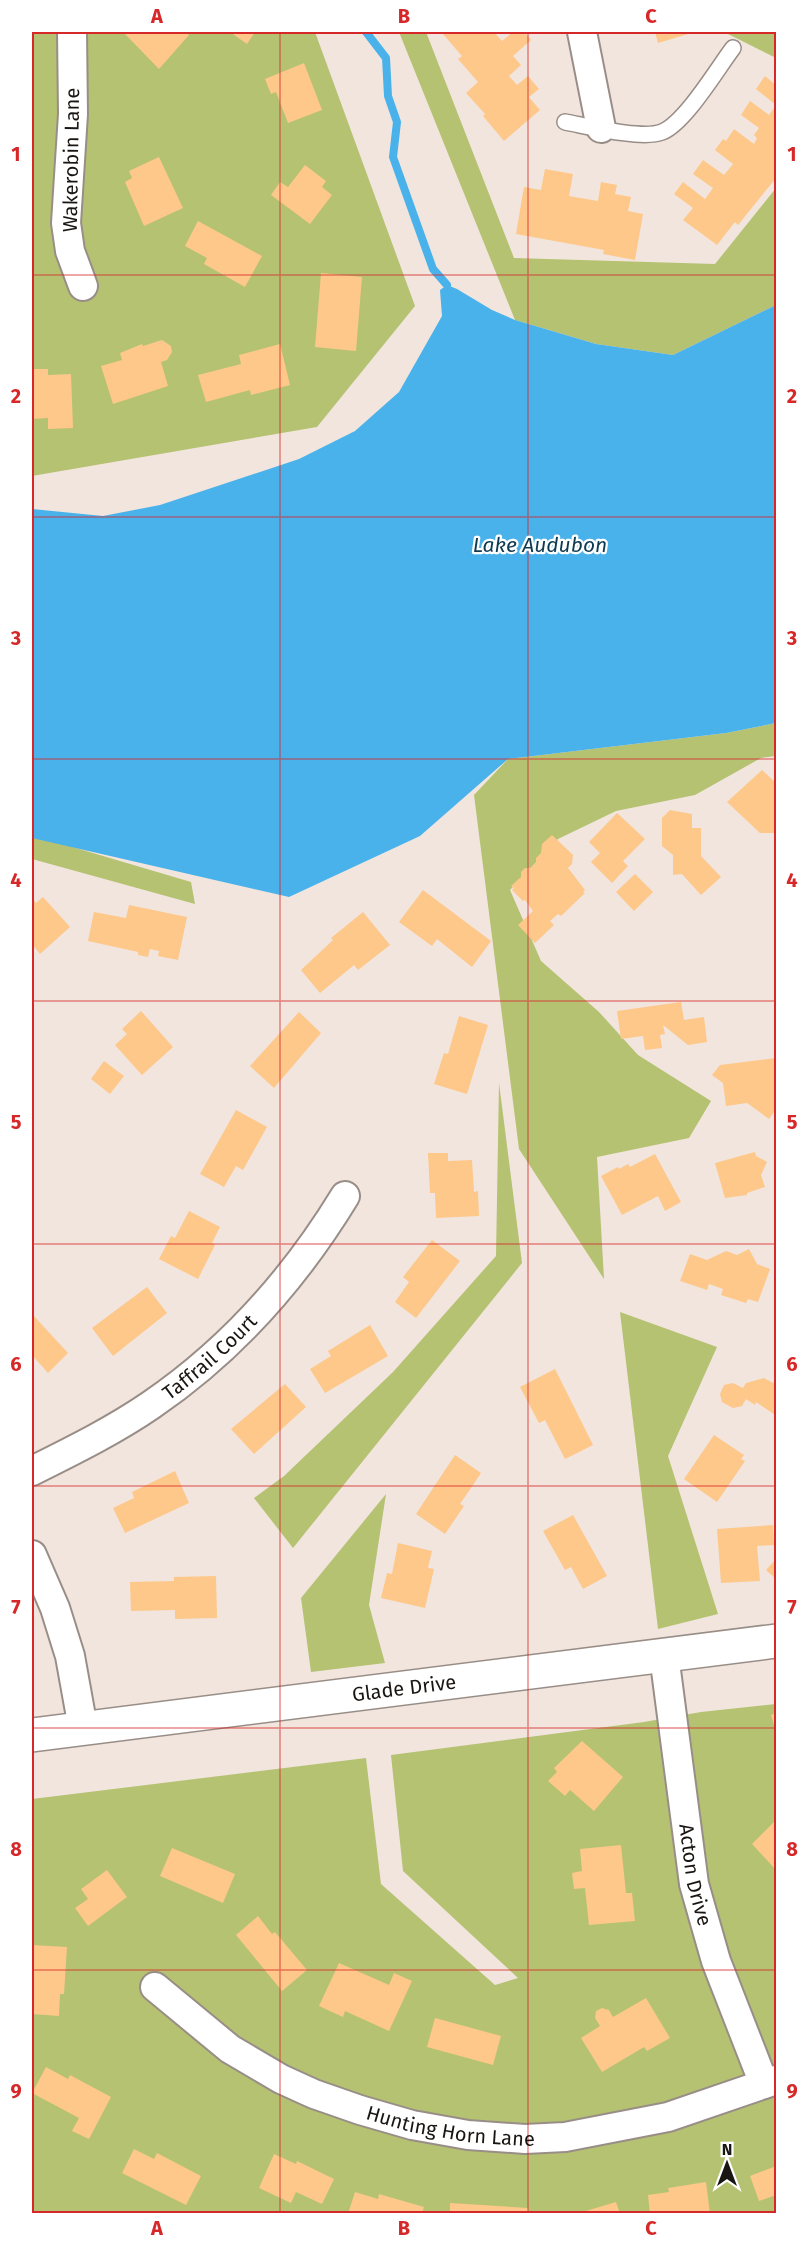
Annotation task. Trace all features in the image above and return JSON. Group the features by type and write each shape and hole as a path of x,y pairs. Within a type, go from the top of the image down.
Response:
{"street":[{"name":"Wakerobin Lane","path":"72,32 73,114 66,223 70,251 83,286"},
{"path":"582,32 601,128"},
{"name":"Taffrail Court","path":"32,1471 97,1439 152,1405 204,1365 249,1323 289,1278 324,1230 345,1196"},
{"path":"32,1555 55,1608 67,1647 83,1728"},
{"name":"Glade Drive","path":"32,1734 777,1641"},
{"name":"Acton Drive","path":"664,1655 696,1892 720,1971 770,2082"},
{"name":"Hunting Horn Lane","path":"155,1987 230,2049 281,2079 314,2094 360,2110 412,2125 468,2135 525,2139 565,2137 668,2117 770,2082"}],"lane":[{"path":"565,122 646,135 661,133 677,123 733,48"}],"green space":[{"path":"32,32 315,32 415,306 317,427 32,476"},
{"path":"399,32 426,32 514,258 715,264 776,188 776,305 673,355 596,344 515,320"},
{"path":"776,32 776,58 726,33"},
{"path":"776,723 776,756 761,758 695,795 616,811 558,839 510,890 541,961 599,1012 638,1055 711,1101 689,1138 597,1157 604,1279 519,1149 474,795 508,759 726,733"},
{"path":"32,835 191,882 195,904 32,859"},
{"path":"499,1083 522,1263 293,1548 254,1498 284,1476 393,1372 496,1256"},
{"path":"620,1312 717,1347 668,1456 718,1614 658,1629"},
{"path":"386,1494 369,1605 385,1663 311,1672 301,1598"},
{"path":"776,1704 776,2213 32,2213 32,1799 366,1758 381,1884 495,1985 518,1978 403,1871 391,1755 644,1722 701,1712"}],"water":[{"name":"Lake Audubon","path":"447,285 515,320 596,344 673,355 776,305 776,723 726,733 508,759 420,836 289,897 32,838 32,509 103,516 160,505 299,459 355,431 399,392 442,316 440,290"}],"building":[{"path":"127,32 184,32 189,35 159,69 125,34"},
{"path":"230,32 255,32 247,44"},
{"path":"494,32 502,41 513,32 524,32 531,40 513,56 521,65 509,76 517,85 528,76 539,89 529,97 540,110 504,141 483,116 485,114 466,93 478,82 458,59 462,56 442,33"},
{"path":"655,32 695,32 658,43"},
{"path":"304,63 322,110 288,123 276,92 271,94 265,79"},
{"path":"765,76 776,85 776,105 756,89"},
{"path":"750,101 769,115 776,105 776,178 738,225 735,222 717,245 683,220 693,208 674,194 683,182 705,199 713,188 693,174 703,160 724,175 733,164 715,150 723,139 726,141 734,129 754,144 757,138 754,135 759,128 741,115"},
{"path":"159,157 183,208 144,226 125,182 132,178 129,171"},
{"path":"305,165 326,181 322,187 332,195 310,224 271,195 280,182 288,187"},
{"path":"545,169 573,174 569,196 598,201 601,182 617,185 615,194 631,197 628,211 643,214 635,260 603,254 604,250 516,234 524,187 541,190"},
{"path":"198,221 262,256 245,287 204,264 207,258 185,246"},
{"path":"321,273 362,277 356,351 315,347"},
{"path":"162,340 171,346 172,352 167,360 161,362 168,386 113,404 101,366 122,360 120,353 142,344 143,346"},
{"path":"280,344 290,385 251,395 250,390 206,402 198,375 241,364 239,355"},
{"path":"32,369 48,369 48,375 71,374 73,428 48,429 48,418 32,419"},
{"path":"762,770 776,783 776,833 760,833 727,802"},
{"path":"670,810 692,814 692,828 701,828 701,856 721,877 701,895 682,874 673,875 673,855 662,846 662,818"},
{"path":"617,813 645,839 623,861 628,866 612,883 591,862 600,853 589,842"},
{"path":"552,835 573,855 572,864 568,868 585,893 561,916 558,914 550,921 554,925 535,943 518,925 533,911 525,900 523,901 512,890 514,888 511,886 521,877 521,872 525,868 530,868 536,863 542,844"},
{"path":"635,874 653,892 634,911 616,892"},
{"path":"423,890 491,941 472,967 437,939 432,946 399,922"},
{"path":"43,897 70,927 40,954 32,944 32,898 36,903"},
{"path":"129,905 187,917 178,960 158,956 159,951 150,949 148,957 138,955 138,952 88,941 94,912 126,918"},
{"path":"363,912 390,945 358,970 354,965 320,993 301,970 333,940 331,938"},
{"path":"681,1002 684,1020 704,1017 707,1042 688,1045 663,1025 665,1034 660,1035 662,1048 645,1050 643,1036 621,1039 617,1011"},
{"path":"141,1011 173,1047 142,1075 115,1045 127,1034 122,1029"},
{"path":"299,1012 321,1033 274,1088 250,1066"},
{"path":"459,1016 488,1025 467,1094 434,1084 444,1053 448,1054"},
{"path":"776,1058 776,1109 769,1119 747,1103 726,1106 723,1083 712,1075 720,1065"},
{"path":"104,1061 124,1076 110,1094 91,1079"},
{"path":"32,1089 34,1089 34,1130 32,1130"},
{"path":"236,1110 267,1127 243,1170 236,1166 224,1187 200,1174"},
{"path":"755,1152 756,1156 767,1162 761,1175 765,1187 747,1193 747,1195 725,1198 715,1163"},
{"path":"428,1153 448,1153 448,1161 472,1160 474,1192 478,1191 479,1216 436,1218 435,1193 430,1193"},
{"path":"655,1154 681,1202 665,1211 658,1196 622,1215 601,1176 618,1167 619,1169 628,1164 630,1167"},
{"path":"189,1211 220,1227 212,1243 215,1245 198,1279 159,1259 171,1236 175,1238"},
{"path":"432,1240 460,1261 416,1318 395,1302 409,1282 403,1277"},
{"path":"749,1249 757,1264 770,1269 758,1302 748,1299 746,1303 721,1295 723,1289 709,1284 707,1290 680,1281 690,1254 707,1260 726,1251 737,1255"},
{"path":"147,1287 167,1313 113,1356 92,1328"},
{"path":"32,1314 68,1353 48,1373 32,1355"},
{"path":"370,1325 388,1356 325,1393 310,1369 331,1356 328,1351"},
{"path":"555,1369 593,1445 565,1459 545,1420 539,1423 520,1387"},
{"path":"776,1377 775,1415 756,1402 755,1405 746,1399 742,1406 733,1408 722,1402 720,1394 724,1385 733,1383 743,1388 746,1383 764,1378 773,1383"},
{"path":"285,1384 306,1407 254,1454 231,1429"},
{"path":"714,1435 744,1455 741,1459 745,1461 717,1502 684,1479"},
{"path":"455,1455 481,1473 460,1504 464,1506 445,1534 416,1514"},
{"path":"175,1471 189,1503 125,1533 113,1508 134,1498 132,1492"},
{"path":"573,1515 607,1576 583,1589 571,1567 565,1570 543,1531"},
{"path":"773,1525 774,1545 757,1546 760,1581 721,1583 717,1529"},
{"path":"398,1543 432,1551 428,1568 434,1569 425,1608 381,1598 387,1573 392,1574"},
{"path":"776,1559 776,1579 766,1570"},
{"path":"216,1576 217,1618 175,1619 175,1610 131,1611 130,1582 174,1581 174,1577"},
{"path":"776,1713 776,1732 771,1715"},
{"path":"582,1741 623,1777 594,1811 570,1790 565,1796 548,1781 557,1772 554,1768"},
{"path":"776,1820 776,1870 752,1844"},
{"path":"621,1845 626,1893 632,1893 635,1921 589,1925 585,1888 574,1889 572,1873 582,1871 580,1849"},
{"path":"172,1848 235,1874 223,1903 160,1876"},
{"path":"107,1870 127,1897 88,1926 75,1908 88,1899 81,1889"},
{"path":"258,1916 272,1934 275,1932 307,1970 282,1991 236,1935"},
{"path":"32,1945 67,1947 64,1994 60,1994 59,2016 32,2014 34,1979 32,1979"},
{"path":"339,1963 389,1985 394,1973 412,1981 389,2031 345,2011 343,2017 319,2006"},
{"path":"646,1998 670,2038 647,2051 644,2047 602,2072 581,2038 600,2026 595,2018 596,2011 602,2008 609,2010 613,2017"},
{"path":"435,2018 501,2036 493,2065 427,2047"},
{"path":"46,2067 68,2079 70,2075 111,2097 89,2139 72,2131 79,2118 32,2093"},
{"path":"134,2149 154,2159 157,2153 201,2176 186,2205 122,2173"},
{"path":"274,2154 296,2164 297,2161 334,2179 322,2204 296,2192 291,2203 259,2188"},
{"path":"776,2166 776,2195 759,2201 750,2176"},
{"path":"706,2182 710,2214 650,2214 648,2195 669,2192 668,2188"},
{"path":"355,2192 378,2199 379,2194 424,2207 422,2214 348,2214"},
{"path":"616,2202 620,2214 579,2214 579,2213"},
{"path":"450,2203 528,2208 528,2214 450,2214"}],"waterway":[{"path":"366,32 386,58 388,96 397,122 393,157 433,269 447,285"}]}
